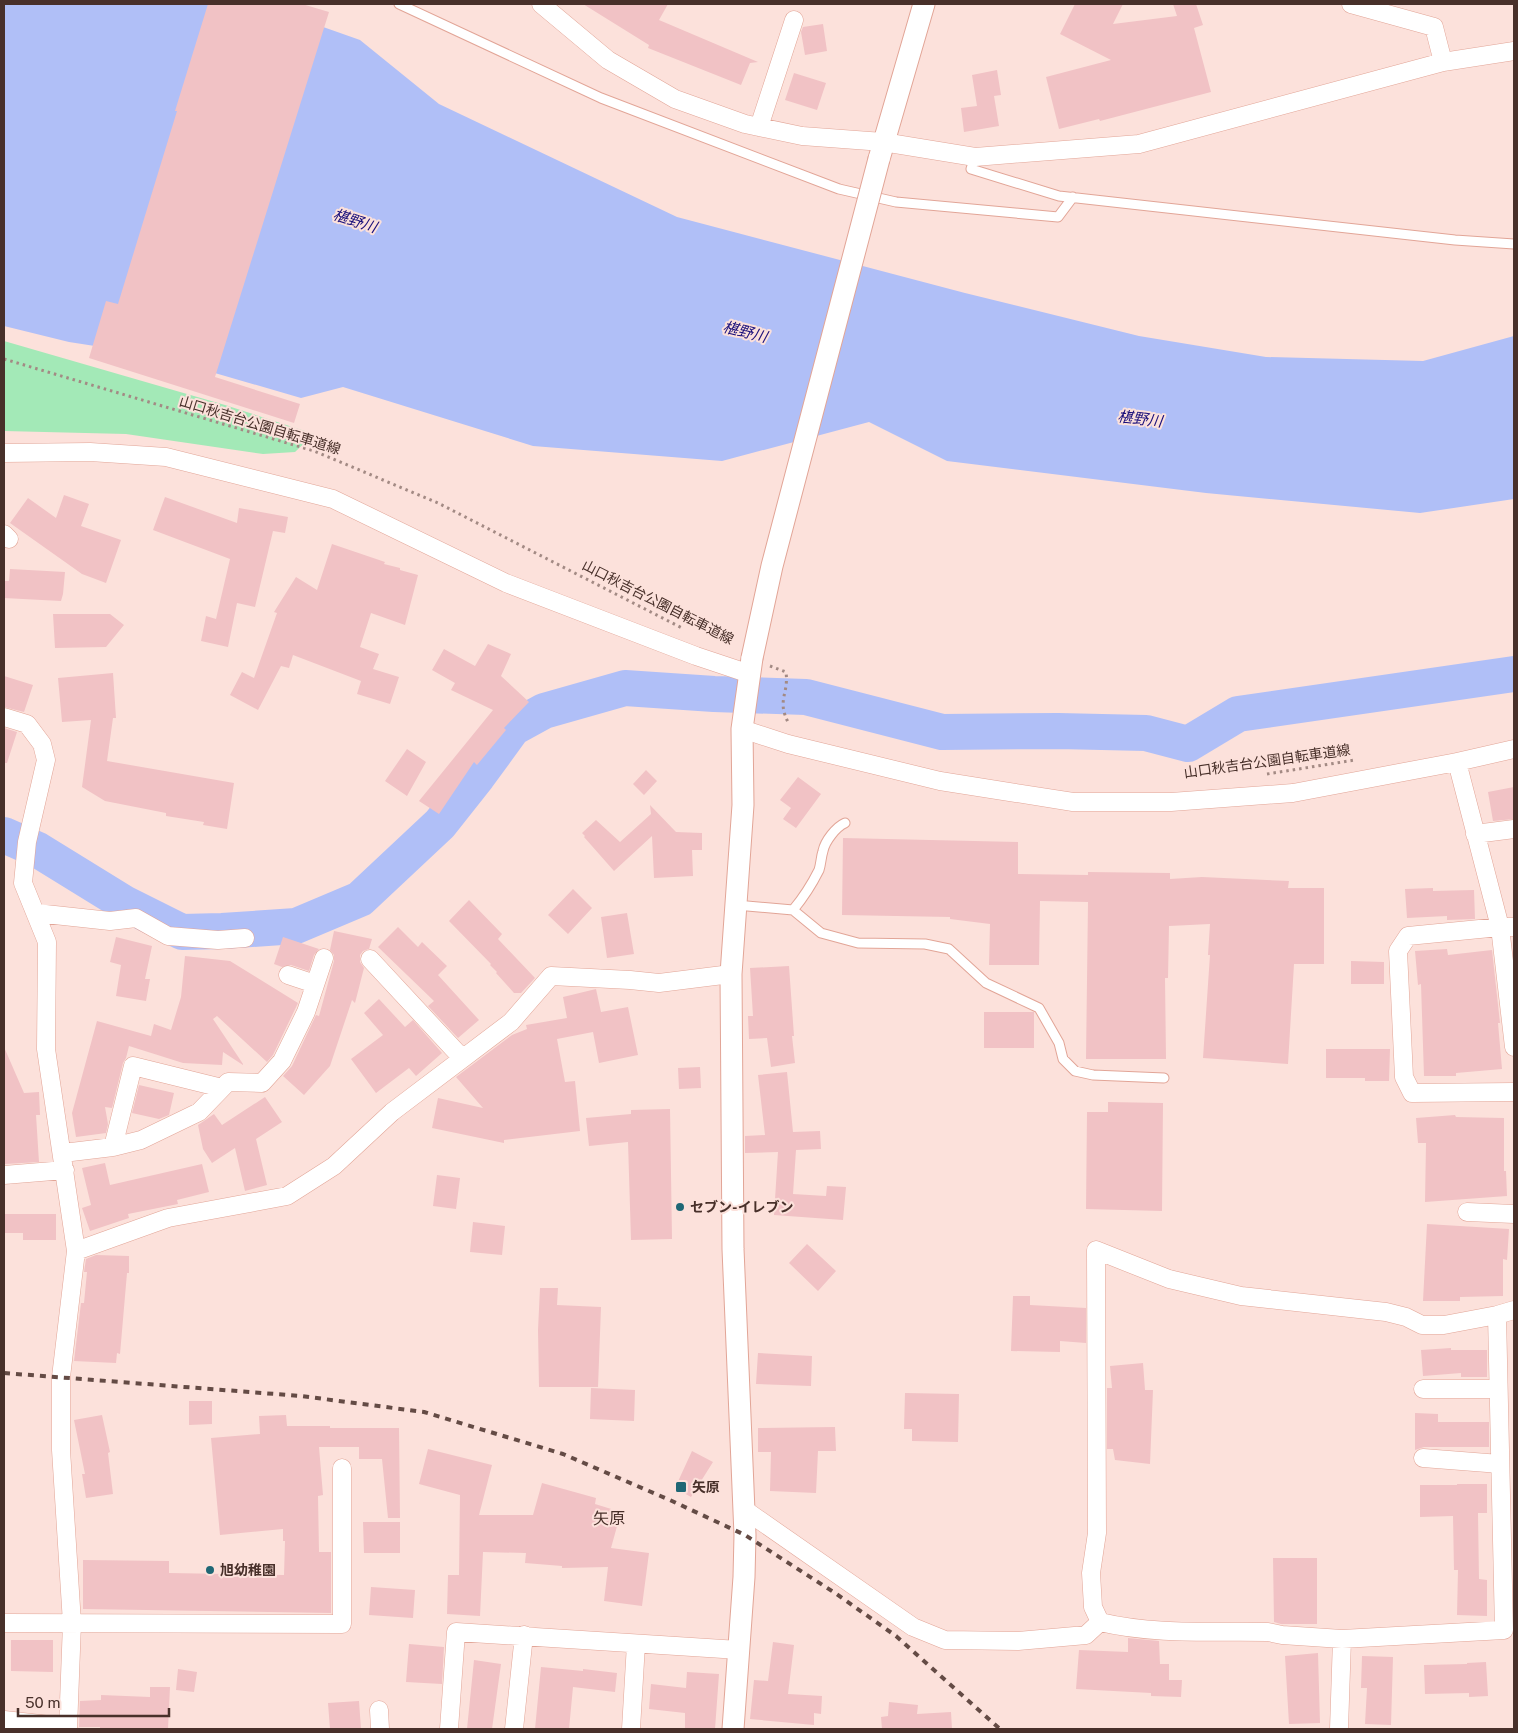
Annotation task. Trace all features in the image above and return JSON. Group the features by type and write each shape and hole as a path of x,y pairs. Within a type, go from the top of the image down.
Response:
{"street":[{"path":"541,4 608,60 675,100 745,124 802,136 881,150 975,157 1139,144 1443,62 1514,51"},
{"path":"732,1729 744,1569 745,1510 733,1249 731,974 743,805 742,729 751,666 775,556 881,150 924,4"},
{"path":"1351,4 1434,27 1443,62"},
{"path":"759,127 794,20"},
{"path":"4,453 90,452 166,457 333,499 506,584 696,656 751,666"},
{"path":"4,717 27,724 42,744 46,760 27,842 23,883 47,942 46,1049 76,1251 61,1377 61,1450 72,1623 68,1728 4,1720"},
{"path":"742,729 788,744 940,781 1073,802 1171,802 1293,793 1457,762 1514,749"},
{"path":"1457,762 1475,834 1507,927 1514,1047"},
{"path":"1475,834 1514,828"},
{"path":"36,914 110,921 136,918 168,936 218,940 245,938"},
{"path":"1507,927 1408,936 1398,951 1404,1077 1412,1093 1514,1092"},
{"path":"4,1175 141,1140 199,1112 228,1082 262,1083 282,1061 306,1012 324,958"},
{"path":"370,959 462,1058"},
{"path":"76,1251 168,1218 287,1196 334,1166 392,1112 510,1022 551,976 659,982 731,974"},
{"path":"288,975 315,984"},
{"path":"114,1147 132,1066 222,1088"},
{"path":"1466,1212 1514,1214"},
{"path":"1100,1622 1093,1607 1091,1573 1097,1533 1096,1250 1169,1279 1241,1296 1386,1312 1406,1317 1422,1325 1444,1325 1514,1310"},
{"path":"1100,1622 1120,1627 1268,1632 1282,1635 1342,1639 1504,1630 1497,1315"},
{"path":"1423,1389 1498,1389"},
{"path":"1423,1458 1500,1464"},
{"path":"4,1623 342,1624 342,1468"},
{"path":"745,1510 914,1627 945,1640 1018,1641 1086,1635 1100,1622"},
{"path":"449,1729 456,1632 739,1650"},
{"path":"514,1729 524,1635"},
{"path":"1339,1729 1342,1639"},
{"path":"631,1729 636,1644"},
{"path":"379,1710 380,1729"}],"lane":[{"path":"399,4 600,98 839,189 896,202 1058,217 1073,197"},
{"path":"975,157 971,169 1059,196 1445,239 1514,244"},
{"path":"792,910 802,899 820,868 823,848 833,834 845,823"},
{"path":"736,905 792,910 821,933 858,943 898,942 926,944 949,950 986,983 1039,1008 1059,1043 1063,1059 1075,1071 1093,1075 1164,1078"}],"path":[{"name":"山口秋吉台公園自転車道線","path":"4,359 314,450 438,503 691,633"},
{"path":"751,666 786,672 787,681 781,707 788,723 794,728"},
{"name":"山口秋吉台公園自転車道線","path":"1258,776 1363,759"}],"green space":[{"path":"4,341 225,405 314,434 295,452 263,454 126,434 4,431"}],"water":[{"name":"椹野川","path":"4,4 258,4 360,40 439,104 677,217 965,293 1139,336 1266,357 1423,361 1514,336 1514,499 1420,513 1206,493 947,461 869,422 722,461 533,446 343,387 301,398 153,355 69,342 4,326"}],"building":[{"path":"208,4 302,4 329,12 215,377 300,404 294,423 89,358 106,301 118,304"},
{"path":"583,4 668,4 659,20 758,62 750,63 741,85 648,48 649,45"},
{"path":"1075,4 1123,4 1113,24 1177,16 1173,4 1196,4 1203,25 1194,28 1211,92 1100,121 1099,119 1059,129 1046,77 1111,60 1060,34"},
{"path":"823,24 827,51 805,55 801,32 803,27"},
{"path":"997,70 1001,95 994,96 999,126 964,132 961,108 977,106 972,75"},
{"path":"794,73 826,83 817,110 785,100"},
{"path":"64,495 89,504 81,526 121,540 106,583 82,574 10,523 28,498 56,518"},
{"path":"165,497 237,523 239,508 288,517 285,533 273,531 255,607 237,603 228,647 201,641 206,616 216,619 230,559 153,530"},
{"path":"332,544 418,575 405,625 371,613 360,647 379,654 373,669 399,677 390,704 357,694 361,681 293,655 289,668 281,666 258,710 230,695 242,672 254,678 277,613 274,612 296,577 317,590"},
{"path":"10,569 65,572 61,601 4,598 4,581 9,581"},
{"path":"53,614 110,614 124,625 106,647 55,648"},
{"path":"488,644 511,654 501,676 529,702 504,728 506,730 477,765 474,762 439,814 419,801 493,710 451,690 455,683 432,670 444,649 475,666"},
{"path":"113,673 116,718 113,718 107,761 234,783 227,829 203,825 204,822 166,816 166,813 105,801 82,787 91,720 62,722 58,678"},
{"path":"4,676 33,685 24,712 4,707"},
{"path":"4,728 17,732 7,763 4,763"},
{"path":"407,749 426,762 407,796 385,781"},
{"path":"646,770 657,781 644,795 633,784"},
{"path":"798,777 821,794 796,828 783,819 791,808 780,800"},
{"path":"1514,787 1514,819 1493,821 1488,792"},
{"path":"650,805 676,832 702,833 702,850 692,850 693,876 654,878 652,836 614,871 582,833 596,820 620,842 651,814"},
{"path":"843,838 1018,842 1018,874 1088,875 1088,872 1170,873 1170,879 1202,877 1289,881 1288,888 1324,888 1324,964 1294,964 1288,1064 1203,1058 1210,955 1208,955 1210,924 1169,926 1168,978 1165,978 1166,1059 1086,1059 1088,902 1040,901 1039,965 989,965 990,924 950,919 950,917 842,915"},
{"path":"1433,888 1433,891 1474,890 1475,919 1447,920 1447,916 1407,918 1405,889"},
{"path":"573,889 592,908 568,934 548,915"},
{"path":"469,900 502,934 498,939 535,978 521,993 514,993 496,973 491,964 449,921"},
{"path":"627,913 634,954 607,958 601,917"},
{"path":"398,927 418,947 422,942 447,966 438,975 479,1020 458,1038 428,1006 434,1001 378,947"},
{"path":"334,931 372,939 369,949 363,951 360,955 360,962 364,968 355,1003 352,1000 330,1066 304,1095 283,1076 292,1066 316,1015 319,1016 334,961 334,955 330,950"},
{"path":"116,937 152,946 145,979 150,979 146,1001 116,996 121,965 110,962"},
{"path":"283,937 319,949 314,955 309,971 291,965 282,967 274,964"},
{"path":"1447,949 1448,955 1492,950 1500,1023 1498,1023 1502,1069 1456,1073 1456,1076 1424,1076 1421,984 1418,985 1415,951"},
{"path":"185,956 230,961 298,1003 273,1055 267,1062 217,1016 213,1019 243,1065 223,1052 222,1065 183,1063 129,1046 112,1108 105,1107 108,1124 106,1133 76,1137 72,1113 97,1021 151,1036 154,1024 171,1030 181,997"},
{"path":"1351,961 1384,962 1384,984 1351,984"},
{"path":"789,966 795,1063 771,1067 767,1038 749,1039 748,1016 753,1016 750,968"},
{"path":"596,989 601,1012 628,1007 638,1055 599,1063 593,1032 557,1039 565,1082 575,1081 580,1131 504,1140 504,1143 432,1128 438,1098 483,1108 456,1077 512,1035 527,1029 526,1025 567,1018 563,997"},
{"path":"379,999 405,1027 413,1020 442,1053 416,1076 409,1068 376,1093 351,1059 383,1035 364,1013"},
{"path":"984,1012 1034,1012 1034,1048 984,1048"},
{"path":"4,1047 24,1093 39,1092 40,1115 36,1115 39,1162 5,1164"},
{"path":"1326,1049 1390,1049 1389,1081 1365,1081 1365,1078 1326,1078"},
{"path":"700,1067 701,1088 679,1089 678,1068"},
{"path":"787,1072 793,1132 820,1131 821,1149 796,1150 793,1194 826,1196 827,1186 846,1187 843,1220 774,1215 778,1152 745,1153 745,1136 765,1135 758,1075"},
{"path":"139,1085 174,1093 169,1115 159,1119 132,1113"},
{"path":"265,1097 282,1122 256,1139 267,1185 245,1191 235,1148 212,1163 203,1149 198,1125 214,1114 222,1125"},
{"path":"1108,1102 1163,1103 1162,1211 1086,1209 1087,1112 1108,1112"},
{"path":"670,1109 672,1239 631,1240 628,1142 589,1146 586,1118 631,1114 631,1110"},
{"path":"1455,1115 1456,1117 1504,1118 1504,1171 1506,1171 1507,1196 1425,1202 1426,1143 1418,1143 1416,1118"},
{"path":"105,1163 110,1185 202,1164 209,1192 177,1200 178,1204 128,1214 129,1218 90,1231 82,1208 91,1205 82,1168"},
{"path":"437,1175 460,1178 456,1209 433,1206"},
{"path":"4,1214 56,1214 56,1240 23,1240 23,1233 4,1233"},
{"path":"473,1222 505,1226 502,1255 470,1252"},
{"path":"1427,1224 1509,1229 1507,1260 1503,1259 1503,1296 1460,1297 1460,1301 1423,1301"},
{"path":"807,1244 836,1271 818,1291 789,1263"},
{"path":"96,1255 129,1256 129,1273 127,1273 120,1354 117,1353 116,1363 74,1361 81,1303 84,1303 87,1272 84,1272 86,1259"},
{"path":"540,1288 558,1288 557,1305 601,1307 598,1387 539,1387 538,1330"},
{"path":"1013,1296 1030,1296 1030,1305 1086,1308 1086,1343 1060,1341 1060,1352 1011,1351"},
{"path":"1451,1348 1451,1350 1487,1350 1487,1377 1461,1377 1461,1373 1423,1376 1421,1350"},
{"path":"758,1353 812,1356 811,1386 756,1384"},
{"path":"1143,1363 1145,1390 1153,1390 1150,1464 1115,1460 1113,1449 1107,1449 1107,1388 1112,1388 1110,1366"},
{"path":"591,1388 635,1390 634,1421 590,1419"},
{"path":"905,1393 959,1394 958,1442 912,1441 912,1429 904,1429"},
{"path":"189,1401 212,1401 212,1424 189,1425"},
{"path":"1415,1413 1438,1414 1438,1422 1489,1422 1489,1447 1424,1447 1415,1450"},
{"path":"102,1415 110,1452 108,1453 113,1494 86,1498 82,1474 85,1474 74,1420"},
{"path":"286,1415 287,1426 399,1428 400,1518 388,1518 382,1459 359,1459 359,1447 319,1447 323,1495 318,1496 319,1552 331,1552 331,1613 83,1609 83,1560 169,1561 169,1573 284,1575 285,1541 283,1541 283,1529 220,1535 211,1438 260,1434 259,1416"},
{"path":"835,1427 836,1451 818,1451 816,1493 770,1491 771,1452 758,1452 758,1428"},
{"path":"428,1449 492,1465 479,1515 533,1515 542,1483 596,1498 595,1504 621,1512 611,1548 649,1553 642,1606 604,1601 608,1567 562,1568 562,1566 525,1563 526,1553 483,1552 480,1616 447,1614 448,1575 459,1575 460,1495 419,1484"},
{"path":"692,1451 713,1462 691,1497 675,1488"},
{"path":"1487,1484 1487,1513 1478,1513 1479,1579 1487,1580 1487,1616 1457,1615 1458,1570 1454,1570 1453,1516 1420,1517 1420,1485"},
{"path":"363,1522 400,1522 400,1553 364,1553"},
{"path":"1273,1558 1317,1558 1317,1624 1281,1624 1274,1622"},
{"path":"371,1587 415,1590 413,1618 369,1615"},
{"path":"1128,1638 1159,1641 1160,1664 1169,1664 1169,1680 1182,1680 1181,1697 1151,1696 1151,1693 1076,1689 1079,1650 1128,1652"},
{"path":"11,1640 53,1640 53,1672 11,1671"},
{"path":"773,1642 794,1645 788,1694 822,1696 821,1714 814,1713 814,1725 750,1719 754,1680 768,1681"},
{"path":"409,1644 444,1647 442,1684 406,1682"},
{"path":"1318,1653 1320,1723 1289,1724 1285,1656"},
{"path":"1362,1656 1393,1657 1391,1725 1365,1724 1367,1688 1361,1688"},
{"path":"474,1660 501,1664 492,1729 467,1729"},
{"path":"1486,1662 1488,1696 1469,1697 1469,1693 1425,1694 1424,1665"},
{"path":"541,1667 617,1673 615,1692 573,1687 569,1729 535,1729"},
{"path":"178,1669 197,1672 194,1692 176,1690"},
{"path":"687,1672 719,1674 715,1729 685,1729 685,1713 649,1709 651,1684 686,1688"},
{"path":"150,1687 170,1687 168,1729 100,1729 100,1727 79,1727 80,1701 101,1700 101,1695 150,1697"},
{"path":"359,1701 361,1729 330,1729 328,1703"},
{"path":"889,1702 918,1705 917,1714 951,1712 952,1729 882,1729 881,1717 888,1716"}],"waterway":[{"path":"4,835 38,850 124,903 182,932 296,926 360,899 440,824 513,728 544,711 625,688 714,694 806,697 942,732 1058,731 1146,733 1188,744 1238,714 1514,674"}],"railway":[{"path":"4,1373 301,1396 424,1412 563,1454 745,1535 835,1593 896,1636 1000,1729"}],"place":[{"name":"セブン-イレブン","path":"680,1207"},
{"name":"矢原","path":"681,1487"},
{"name":"旭幼稚園","path":"210,1570"}],"district":[{"name":"矢原","path":"609,1518"}]}
